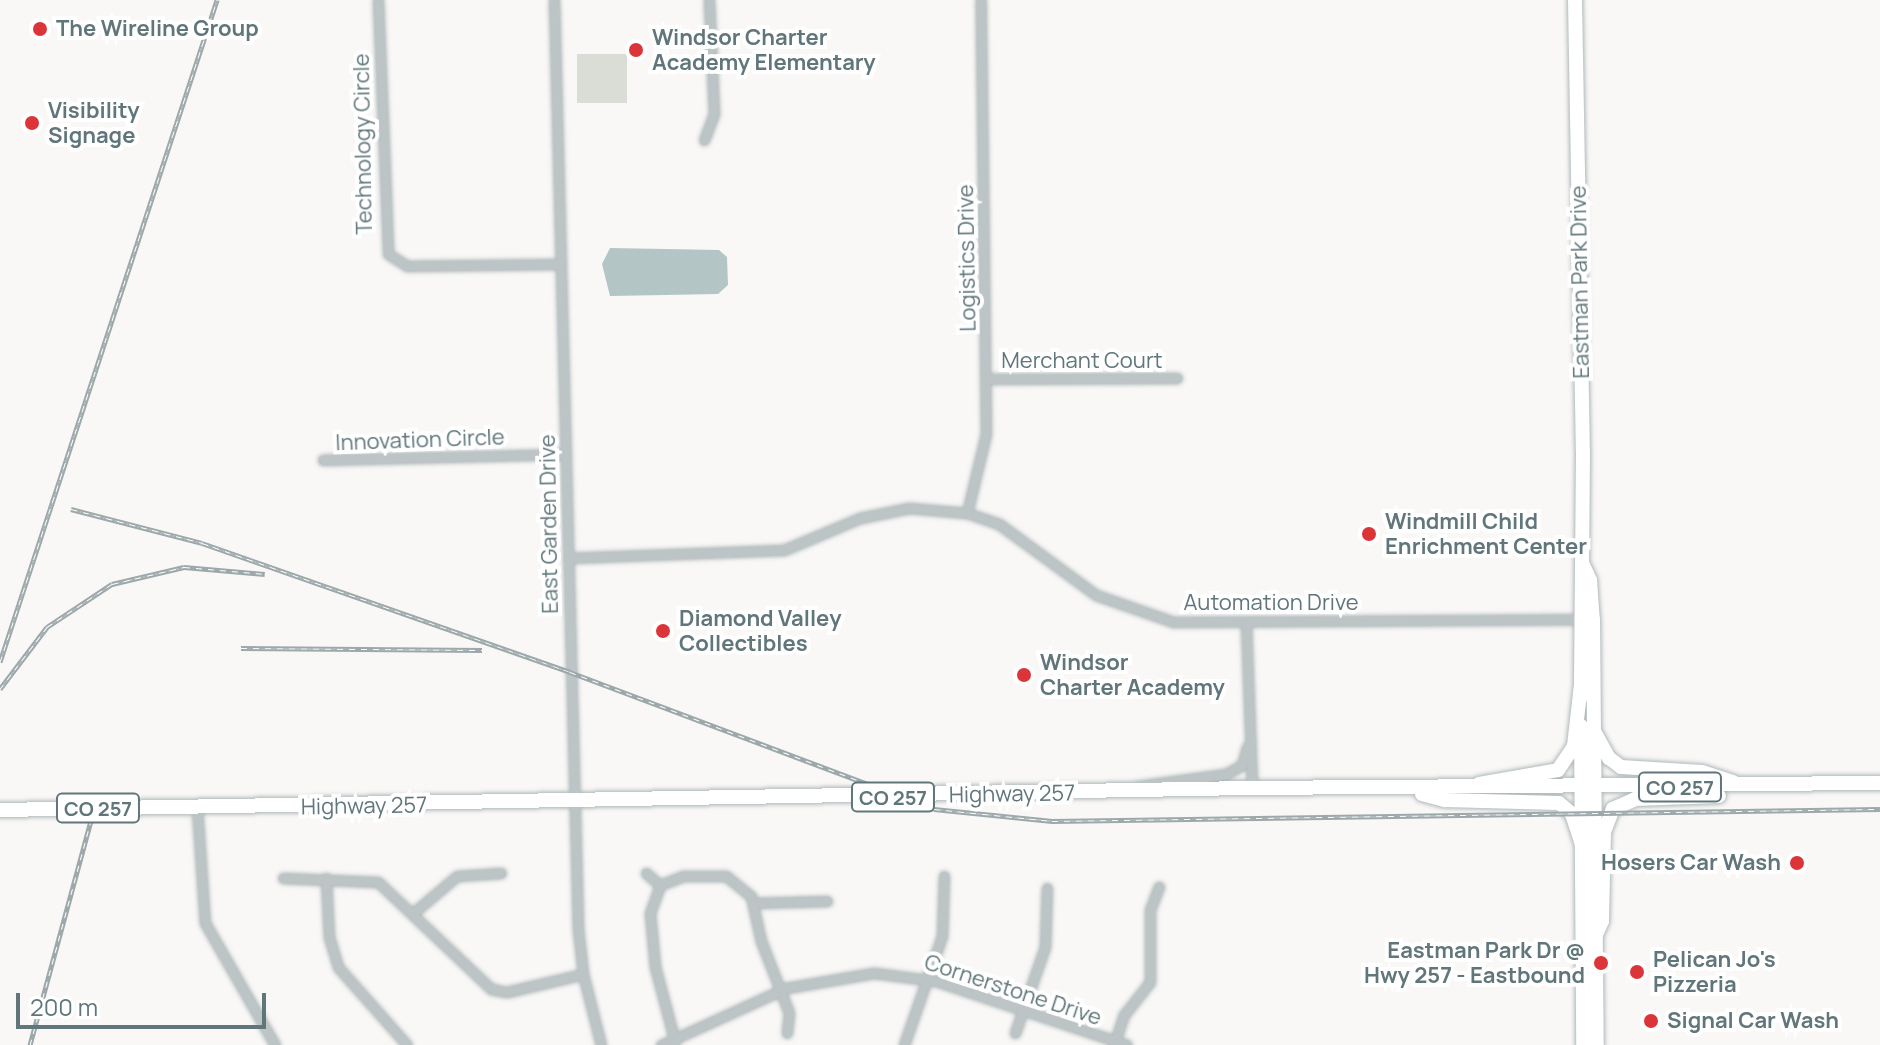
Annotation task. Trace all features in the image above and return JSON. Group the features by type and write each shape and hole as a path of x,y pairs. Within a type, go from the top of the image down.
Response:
{"main road":[{"name":"Eastman Park Drive","path":"1575,0 1583,565 1590,580 1595,733 1583,848 1583,1045"},
{"name":"Eastman Park Drive","path":"1583,565 1578,573 1579,619 1595,937 1597,1045"},
{"path":"1468,787 1499,777 1558,770 1574,746 1581,685"},
{"path":"1595,733 1609,758 1621,767 1702,772 1749,787"},
{"name":"Highway 257","path":"0,810 573,803 1252,788 1749,787 1880,783"},
{"path":"1595,937 1602,921 1604,832 1613,809 1635,799 1731,796 1766,786"},
{"path":"1406,789 1445,800 1559,803 1572,814 1583,848"}],"street":[{"name":"Technology Circle","path":"378,0 383,239 388,254 407,266 560,264"},
{"name":"East Garden Drive","path":"554,0 573,803 583,974 601,1045"},
{"path":"704,140 714,114 709,0"},
{"name":"Logistics Drive","path":"967,513 986,434 981,0"},
{"name":"Merchant Court","path":"987,379 1177,378"},
{"name":"Innovation Circle","path":"323,460 566,454"},
{"name":"Automation Drive","path":"568,558 784,550 860,518 909,508 967,513 999,524 1111,603 1173,622 1579,619"},
{"path":"1246,622 1248,744 1252,788"},
{"path":"1120,791 1146,781 1232,771 1242,765 1248,744"},
{"path":"197,807 198,883 205,923 275,1045"},
{"path":"412,914 457,876 501,873"},
{"path":"646,873 660,885"},
{"path":"675,1042 650,925 651,906 660,885 683,876 726,876 744,887 753,903 761,941 790,1017 787,1033"},
{"path":"904,1045 944,927 944,876"},
{"path":"283,878 378,882 491,989 507,992 583,974"},
{"path":"326,878 329,937 338,967 407,1045"},
{"path":"1114,1043 1124,1015 1150,982 1150,910 1159,887"},
{"path":"1015,1033 1049,927 1047,888"},
{"path":"753,903 827,901"},
{"name":"Cornerstone Drive","path":"661,1045 675,1042 780,991 855,973 927,979 1127,1045"}],"shaded area":[{"path":"577,54 627,54 627,103 577,103"},
{"path":"610,248 719,250 727,257 728,285 718,294 610,296 602,264"}],"railway":[{"path":"0,662 217,0"},
{"path":"71,509 202,543 570,672 934,809 1052,821 1880,809"},
{"path":"0,689 47,627 112,584 184,567 265,574"},
{"path":"241,648 482,650"},
{"path":"30,1045 92,817"}],"place":[{"name":"The Wireline Group","path":"40,29"},
{"name":"Windsor Charter Academy Elementary","path":"636,50"},
{"name":"Visibility Signage","path":"32,123"},
{"name":"Windmill Child Enrichment Center","path":"1369,534"},
{"name":"Diamond Valley Collectibles","path":"663,631"},
{"name":"Windsor Charter Academy","path":"1024,675"},
{"name":"Hosers Car Wash","path":"1797,863"},
{"name":"Eastman Park Dr @ Hwy 257 - Eastbound","path":"1601,963"},
{"name":"Pelican Jo's Pizzeria","path":"1637,972"},
{"name":"Signal Car Wash","path":"1651,1021"}]}
